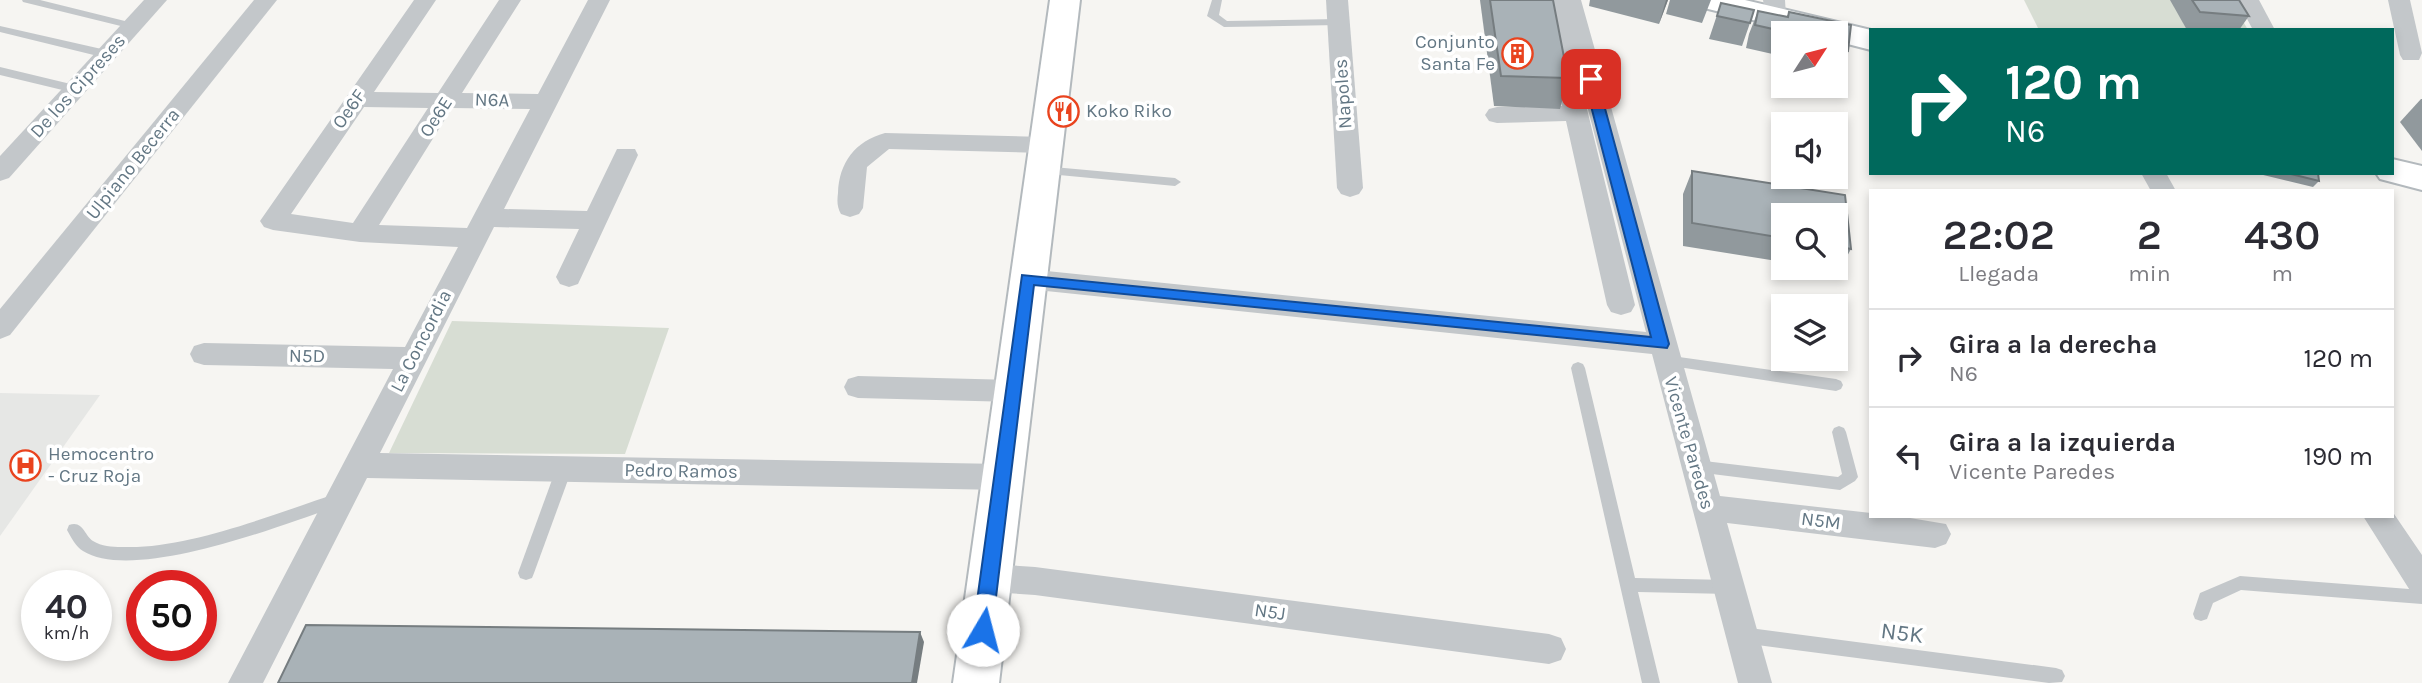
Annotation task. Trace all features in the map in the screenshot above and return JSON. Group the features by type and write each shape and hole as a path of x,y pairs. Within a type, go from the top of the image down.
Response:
{"main road":[{"path":"976,683 1042,157 1065,0"},
{"path":"1707,0 1771,5 1875,28"},
{"path":"1771,5 1869,39"},
{"path":"2394,157 2422,164"},
{"path":"2394,171 2422,178"}],"street":[{"name":"De los Cipreses","path":"0,172 156,0"},
{"name":"Ulpiano Becerra","path":"0,328 266,0"},
{"name":"Oe6F","path":"360,233 276,223 274,218 425,0"},
{"name":"Oe6E","path":"360,233 510,0"},
{"name":"La Concordia","path":"245,683 598,0"},
{"path":"1549,0 1621,305"},
{"name":"Vicente Paredes","path":"1570,0 1663,352 1755,683"},
{"path":"2248,0 2263,28"},
{"path":"2399,0 2411,55"},
{"name":"Napoles","path":"1337,11 1350,188"},
{"name":"N6A","path":"356,99 545,102"},
{"path":"1497,115 1576,113"},
{"path":"850,208 852,169 864,151 885,141 1042,157"},
{"path":"569,278 626,155"},
{"path":"360,233 595,220"},
{"path":"1027,279 1663,352"},
{"name":"N5D","path":"204,354 411,358"},
{"path":"858,387 1014,391"},
{"name":"Pedro Ramos","path":"359,465 1003,477"},
{"name":"N5M","path":"1708,508 1935,534"},
{"path":"2379,518 2422,582"},
{"name":"N5J","path":"990,578 1035,581 1549,649"}],"lane":[{"path":"27,0 133,26"},
{"path":"1217,0 1213,16 1224,24 1337,11"},
{"path":"0,29 106,54"},
{"path":"0,71 75,89"},
{"path":"1042,157 1175,182"},
{"path":"1663,352 1836,385"},
{"path":"1578,368 1651,683"},
{"path":"1696,466 1840,484 1850,477 1839,432"},
{"path":"526,573 564,469"},
{"path":"75,530 89,547 109,554 171,551 342,498"},
{"path":"2201,614 2206,598 2240,583 2422,597"},
{"path":"1629,585 1729,587"},
{"name":"N5K","path":"1742,635 2056,677"}],"shaded area":[{"path":"2024,0 2231,0 2247,28 2038,28"},
{"path":"452,321 669,328 625,454 389,453"},
{"name":"Hemocentro - Cruz Roja","path":"0,393 100,395 0,536"}],"building":[{"path":"1490,0 1553,0 1568,78 1501,76"},
{"path":"2192,0 2239,0 2249,16 2200,12"},
{"path":"1721,3 1754,10 1750,23 1717,16"},
{"path":"1758,11 1788,17 1789,12 1832,21 1771,21 1771,29 1755,25"},
{"path":"1848,24 1851,25 1848,51"},
{"path":"1692,171 1771,183 1771,189 1807,189 1845,195 1846,203 1771,203 1771,236 1692,223"},
{"path":"2295,175 2318,175 2319,181"},
{"path":"1848,222 1851,249 1848,248"},
{"path":"306,625 920,632 912,683 278,683"}],"place":[{"name":"Conjunto Santa Fe","path":"1518,53"},
{"name":"Koko Riko","path":"1063,111"},
{"name":"Hemocentro - Cruz Roja","path":"25,465"}],"route":[{"path":"983,630 1027,279 1661,344 1591,79"}]}
